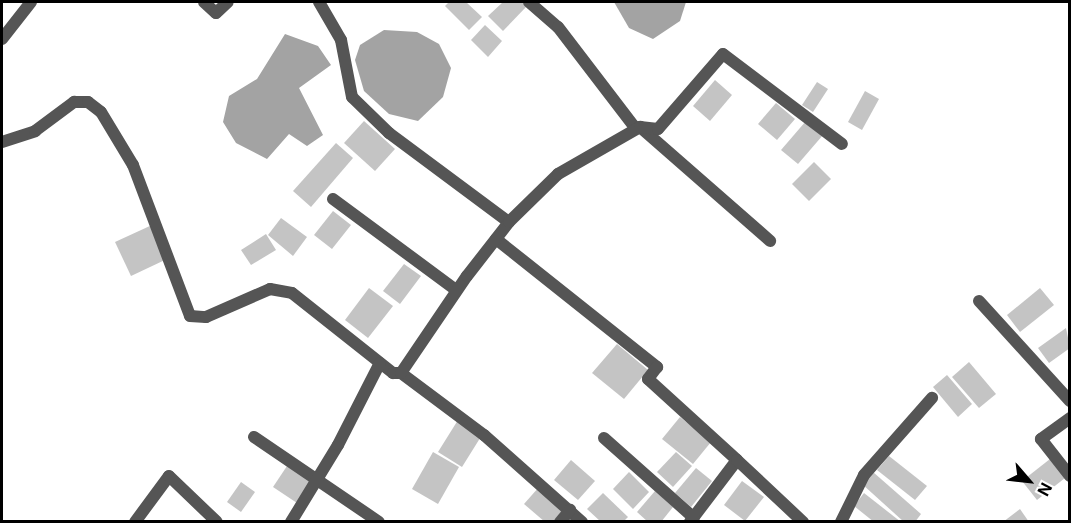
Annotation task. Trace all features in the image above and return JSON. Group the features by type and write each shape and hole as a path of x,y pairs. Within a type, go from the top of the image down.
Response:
{"street":[{"path":"2,39 31,2"},
{"path":"204,2 216,13 228,2"},
{"path":"319,2 341,40 352,97 389,133 509,222"},
{"path":"529,2 558,27 638,128 770,241"},
{"path":"401,373 456,290 509,222 558,174 638,128 658,129 723,54 842,144"},
{"path":"2,142 35,131 74,102 88,102 101,112 133,165 190,316 206,317 270,289 292,293 393,373 401,373 484,435 582,522"},
{"path":"333,199 456,290"},
{"path":"496,239 657,367 648,379 803,522"},
{"path":"979,301 1070,400"},
{"path":"291,522 380,363"},
{"path":"841,522 864,475 932,398"},
{"path":"1070,418 1041,439 1070,476"},
{"path":"254,437 361,506 379,522"},
{"path":"604,438 692,520 737,460"},
{"path":"135,522 169,476 217,522"},
{"path":"560,522 570,510"}],"shaded area":[{"path":"614,2 686,2 680,21 653,39 629,28"},
{"path":"384,30 417,32 439,44 451,68 443,97 418,121 389,114 364,91 355,60 360,45"},
{"path":"285,34 318,46 331,65 299,88 323,135 307,146 289,134 267,159 236,143 223,122 229,96 257,79"}],"building":[{"path":"449,2 466,2 482,17 469,30 445,6"},
{"path":"503,2 523,2 527,6 503,31 488,16"},
{"path":"485,25 502,41 488,57 471,40"},
{"path":"715,80 732,95 710,121 693,106"},
{"path":"817,82 828,89 813,112 802,105"},
{"path":"865,91 879,99 862,130 848,122"},
{"path":"776,103 795,119 777,140 758,124"},
{"path":"364,121 395,149 375,171 344,143"},
{"path":"806,121 823,135 798,164 781,150"},
{"path":"336,143 353,158 311,207 293,191"},
{"path":"814,162 831,179 809,201 792,184"},
{"path":"333,211 351,225 332,249 314,235"},
{"path":"281,218 307,237 293,256 268,235"},
{"path":"152,225 167,259 131,276 115,242"},
{"path":"266,234 276,250 251,265 241,250"},
{"path":"404,264 421,276 400,304 383,291"},
{"path":"369,288 393,306 368,338 345,320"},
{"path":"1040,288 1054,305 1020,332 1007,315"},
{"path":"1066,328 1070,348 1049,363 1038,348"},
{"path":"617,344 648,370 624,399 592,373"},
{"path":"969,362 996,394 979,408 952,377"},
{"path":"947,375 972,404 958,417 933,387"},
{"path":"680,417 711,442 693,464 662,439"},
{"path":"458,420 482,435 462,467 438,452"},
{"path":"433,452 459,467 438,504 412,489"},
{"path":"676,452 692,466 673,487 657,472"},
{"path":"889,456 927,486 915,500 877,470"},
{"path":"1050,459 1065,478 1037,500 1022,481"},
{"path":"571,460 595,481 578,500 554,480"},
{"path":"289,463 314,479 297,503 273,487"},
{"path":"696,468 712,481 691,507 675,493"},
{"path":"629,472 649,492 633,509 613,489"},
{"path":"873,472 921,514 915,522 904,522 862,484"},
{"path":"742,481 764,497 745,521 724,505"},
{"path":"241,482 255,492 241,512 227,502"},
{"path":"539,487 564,508 553,522 545,522 524,504"},
{"path":"655,491 673,507 661,522 648,522 637,512"},
{"path":"603,493 628,517 623,522 601,522 587,509"},
{"path":"864,493 901,522 874,522 854,506"},
{"path":"1020,509 1029,522 1003,522"}]}
